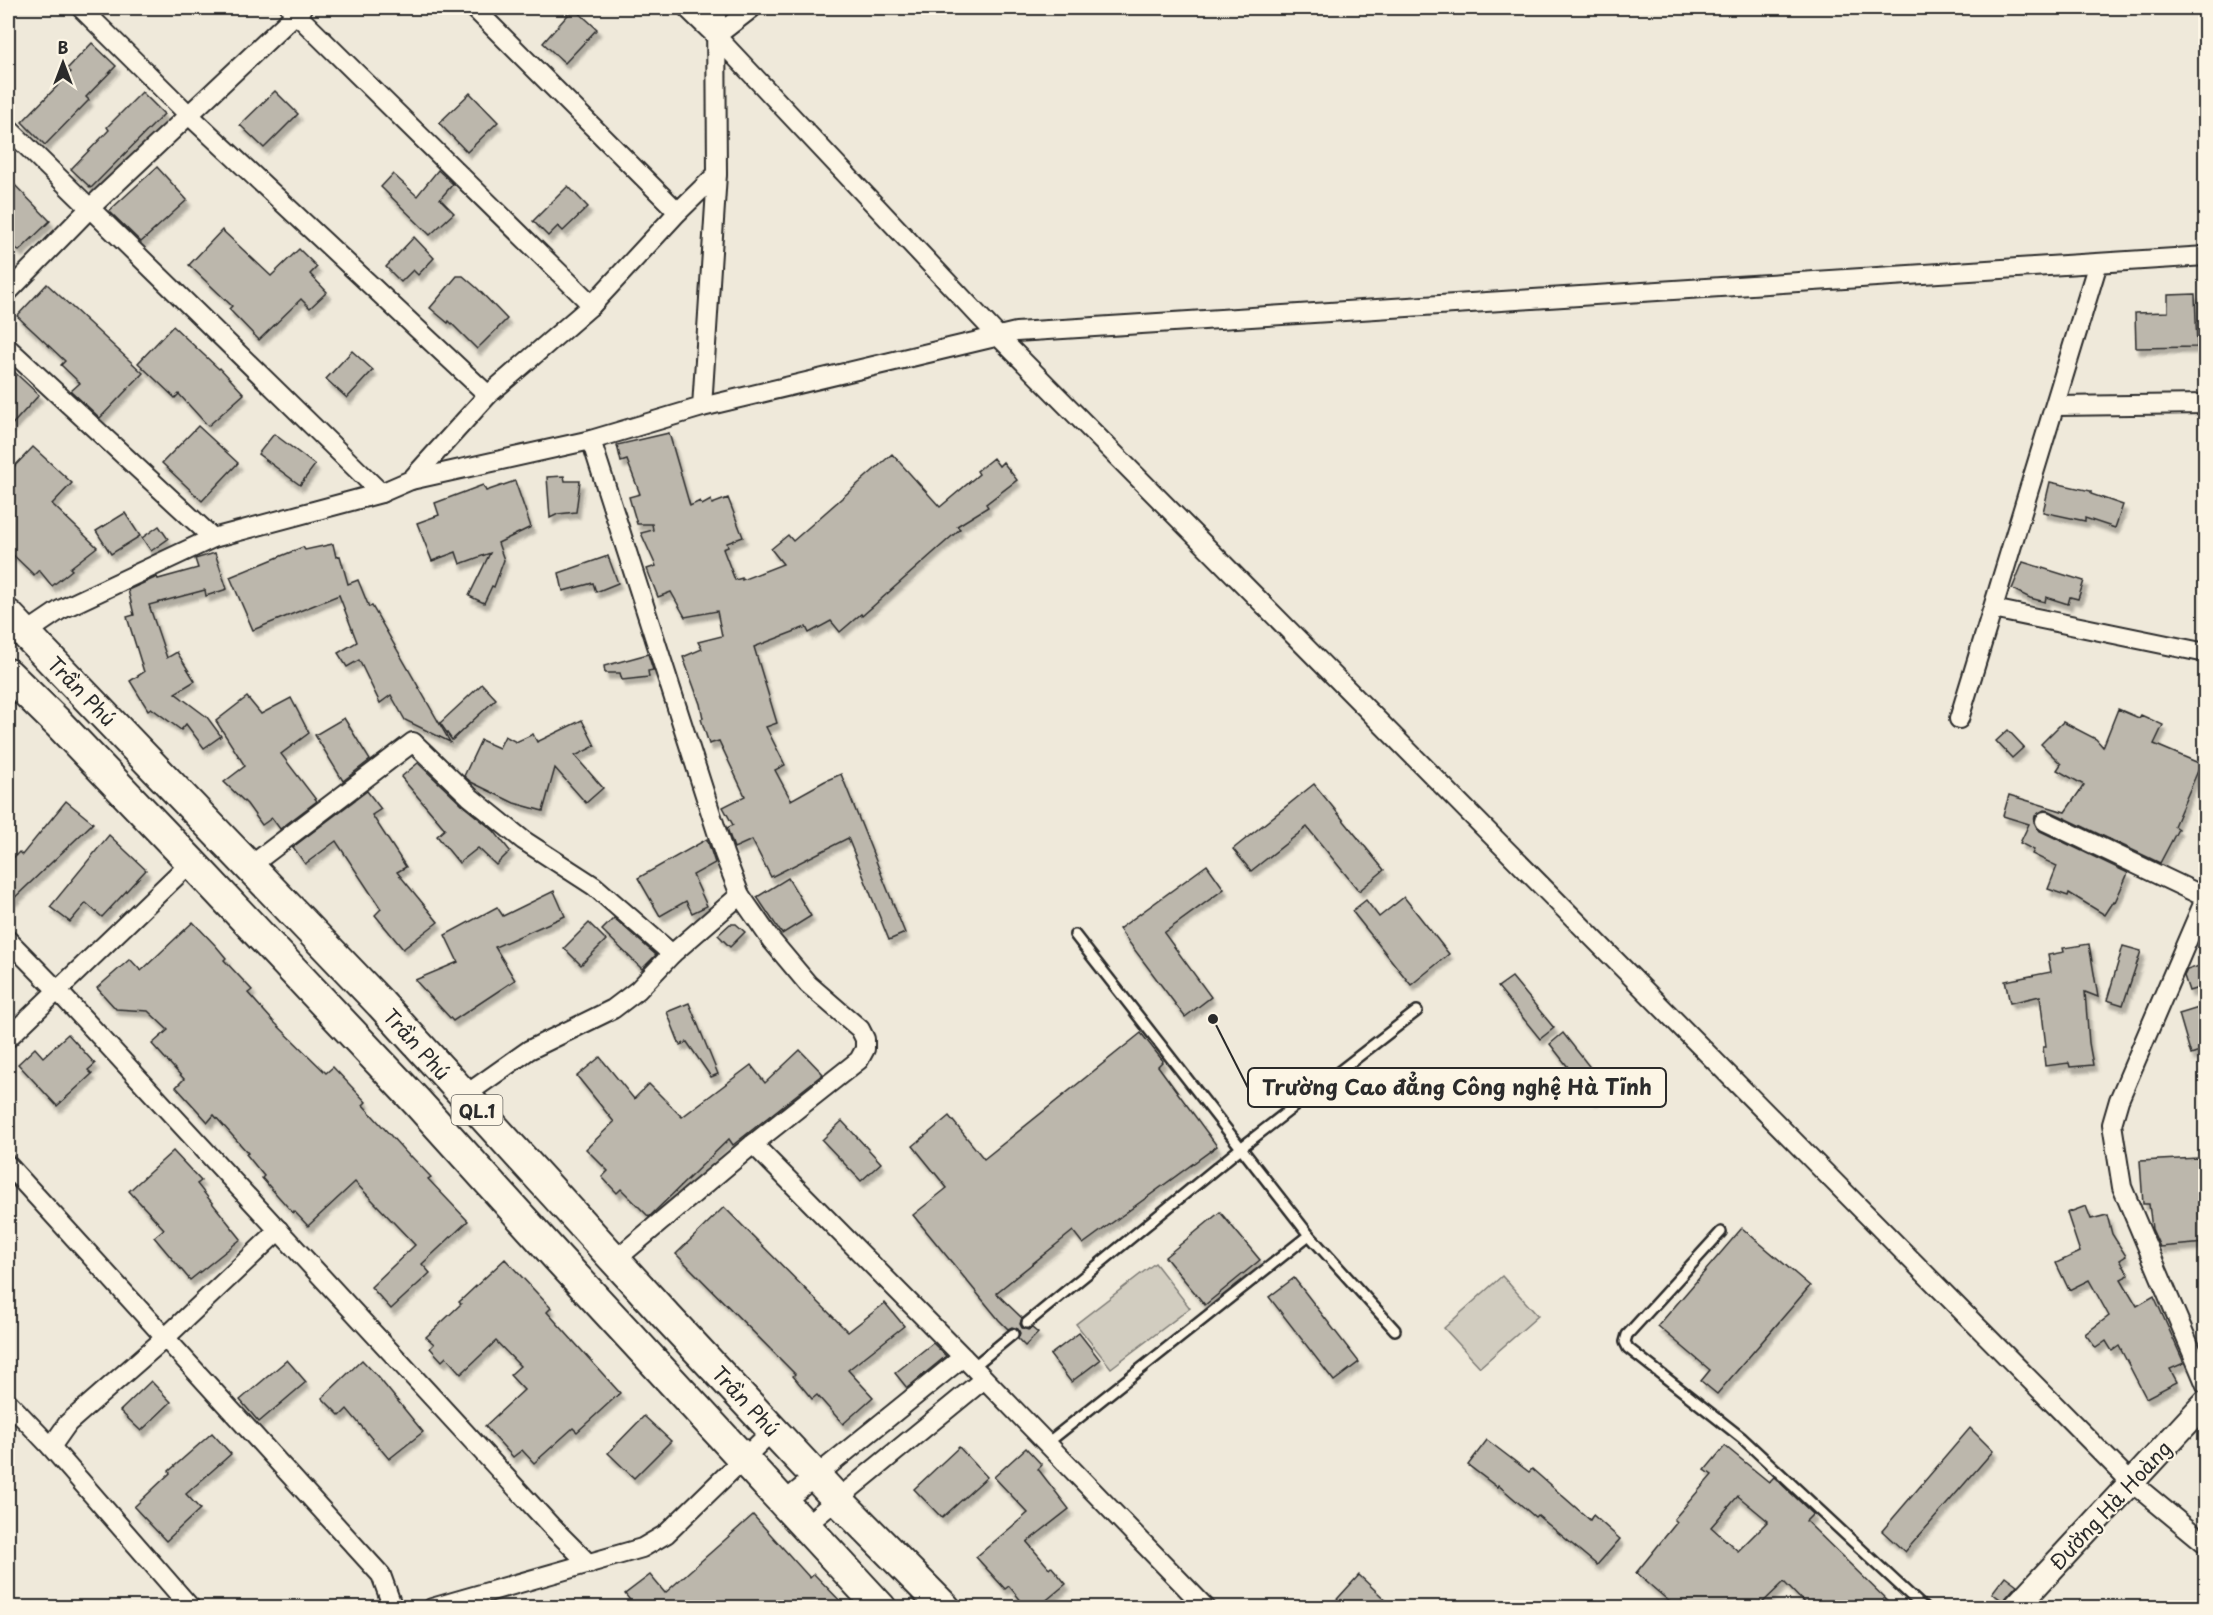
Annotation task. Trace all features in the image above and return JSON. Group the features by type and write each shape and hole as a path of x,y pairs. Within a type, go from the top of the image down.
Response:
{"main road":[{"name":"Trần Phú","path":"17,624 381,1004 664,1315 838,1500 945,1608"},
{"name":"Trần Phú","path":"8,674 191,862 417,1102 807,1525 877,1606"}],"street":[{"path":"81,8 189,116 488,395"},
{"path":"474,8 678,212"},
{"path":"687,8 998,336 2131,1482 2205,1544"},
{"path":"702,407 717,174 716,8"},
{"path":"716,36 752,8"},
{"path":"8,292 90,208 189,116 296,10 592,304"},
{"path":"8,128 381,493"},
{"path":"411,480 488,395 592,304 717,174"},
{"path":"17,624 60,610 213,538 381,493 411,480 591,440 702,407 1016,332 2205,256"},
{"path":"1959,719 2098,263"},
{"path":"8,348 213,538"},
{"path":"2056,406 2205,404"},
{"path":"591,440 724,854 740,895 772,941 808,984 860,1029 865,1039 865,1049 860,1060 753,1144 615,1260"},
{"path":"1993,609 2205,653"},
{"path":"249,866 413,742 470,797 523,840 594,886 672,954"},
{"path":"2045,821 2205,897 2119,1100 2112,1124 2122,1187 2205,1385"},
{"path":"8,1038 191,862"},
{"path":"464,1096 529,1050 613,1009 638,990 672,954 740,895"},
{"path":"8,940 58,991 589,1564"},
{"path":"753,1144 1206,1608"},
{"path":"8,1165 381,1575 393,1608"},
{"path":"51,1448 68,1423 165,1338 279,1230"},
{"path":"785,1501 816,1475 974,1368"},
{"path":"807,1525 838,1500 974,1368"},
{"path":"8,1402 191,1608"},
{"name":"Đường Hà Hoàng","path":"2015,1608 2205,1402"},
{"path":"432,1608 642,1548 666,1534 773,1430"}],"lane":[{"path":"1075,935 1308,1235 1395,1330"},
{"path":"1027,1323 1242,1148 1418,1011"},
{"path":"1721,1232 1627,1335 1625,1342 1628,1348 1742,1438 1924,1608"},
{"path":"1046,1444 1308,1235"},
{"path":"974,1368 1013,1334"}],"shaded area":[{"path":"1155,1263 1190,1308 1111,1368 1076,1324"},
{"path":"1502,1276 1538,1316 1480,1367 1444,1328"}],"building":[{"path":"574,8 597,29 565,63 543,43"},
{"path":"92,43 116,66 86,97 89,100 45,145 22,122 71,72 67,69"},
{"path":"275,91 298,114 264,148 240,125"},
{"path":"142,92 164,114 91,188 71,169 109,130 107,127"},
{"path":"470,93 498,122 467,152 439,123"},
{"path":"157,167 187,200 141,242 109,211"},
{"path":"438,170 453,184 440,199 454,213 430,235 381,187 393,174 417,196"},
{"path":"8,178 50,221 19,251 8,240"},
{"path":"568,186 588,207 563,231 558,226 548,236 533,221"},
{"path":"222,230 271,276 299,249 317,267 310,274 327,292 310,308 301,299 259,340 229,309 232,306 189,265"},
{"path":"414,237 434,258 418,275 413,270 401,282 386,267"},
{"path":"457,276 463,276 477,288 507,319 477,349 449,321 448,323 430,308"},
{"path":"47,284 143,373 100,418 71,391 80,383 61,365 65,361 17,316"},
{"path":"2195,294 2197,347 2136,348 2135,313 2168,312 2168,295"},
{"path":"173,326 220,368 244,394 208,426 179,394 175,398 138,363"},
{"path":"352,351 373,370 347,398 326,379"},
{"path":"8,366 39,395 8,429"},
{"path":"198,426 238,463 202,501 162,463"},
{"path":"669,433 690,506 700,501 702,505 711,500 712,504 728,498 743,537 727,543 728,547 723,549 735,580 742,578 742,580 783,564 771,549 788,535 793,541 892,454 940,507 979,474 977,471 993,458 999,466 1003,462 1017,480 986,504 988,507 957,526 960,529 862,616 861,614 840,632 831,621 809,633 806,627 754,647 777,723 766,727 785,765 775,770 791,800 841,774 905,933 889,940 848,838 771,877 752,840 734,848 727,828 733,825 723,807 745,796 719,741 709,744 701,719 703,718 700,704 683,657 702,649 698,642 722,636 717,611 685,617 671,592 658,597 647,569 656,566 641,533 653,530 652,524 637,524 629,497 640,494 627,460 621,462 617,445"},
{"path":"274,434 315,465 300,485 258,454"},
{"path":"33,447 72,483 52,504 97,547 70,568 72,570 52,586 39,570 34,575 8,550 8,473"},
{"path":"564,476 565,481 580,481 576,512 558,514 550,518 547,477"},
{"path":"515,481 531,527 498,543 504,560 494,587 492,586 484,603 469,596 490,553 460,564 456,552 432,561 417,523 439,515 435,503 483,485 486,491"},
{"path":"2050,482 2091,491 2091,494 2123,505 2115,528 2085,518 2085,521 2043,512"},
{"path":"125,513 140,536 111,554 96,531"},
{"path":"159,526 168,539 151,551 142,538"},
{"path":"333,544 336,557 340,556 348,584 358,580 369,607 372,606 450,742 405,720 391,695 380,703 359,660 347,667 338,653 357,642 339,595 253,630 230,577 303,547 305,550"},
{"path":"215,553 227,589 206,596 205,590 149,605 167,658 177,652 195,681 175,693 207,717 221,736 204,748 186,724 181,730 151,708 148,710 130,681 144,672 127,617 134,615 128,590 157,577 158,579 198,568 195,559"},
{"path":"608,556 618,583 596,592 593,583 563,591 559,573"},
{"path":"2023,562 2084,581 2078,599 2070,597 2068,604 2046,597 2045,602 2012,589"},
{"path":"648,654 653,670 648,671 649,677 622,680 620,673 605,673 604,666"},
{"path":"482,684 496,699 452,740 440,723"},
{"path":"247,697 261,714 291,698 309,733 281,754 317,801 280,829 272,818 262,825 247,804 224,782 245,766 216,721"},
{"path":"2118,709 2139,718 2141,715 2163,725 2154,744 2201,764 2174,826 2178,829 2160,863 2050,811 2044,810 2035,816 2034,822 2040,831 2128,873 2115,902 2105,915 2069,893 2068,896 2048,889 2057,866 2032,854 2034,850 2020,843 2029,824 2003,816 2009,795 2065,812 2084,785 2057,770 2061,764 2041,744 2063,722 2096,739 2103,747"},
{"path":"344,718 370,760 343,781 315,735"},
{"path":"582,720 595,746 575,756 603,788 586,803 555,768 543,811 514,803 471,782 464,776 481,740 499,748 505,736 516,742 533,734 537,742"},
{"path":"2008,730 2024,747 2012,758 1996,741"},
{"path":"418,763 462,805 494,831 510,851 496,865 478,848 459,863 437,836 445,829 401,777"},
{"path":"1314,784 1384,870 1359,891 1307,827 1251,871 1233,849"},
{"path":"367,791 381,809 372,815 406,867 397,872 438,922 403,949 375,915 381,909 336,841 305,864 293,847"},
{"path":"66,801 93,823 8,904 8,863 19,852 22,855"},
{"path":"109,835 146,870 102,917 86,903 70,922 50,907"},
{"path":"707,839 715,863 693,875 707,906 692,913 686,901 660,916 638,878"},
{"path":"1207,865 1224,889 1164,933 1211,997 1185,1017 1119,929"},
{"path":"788,878 811,916 782,934 757,897"},
{"path":"554,891 565,916 495,947 515,980 453,1021 415,980 458,962 445,935 497,907 503,916"},
{"path":"1404,897 1449,954 1411,985 1352,911 1366,900 1379,917"},
{"path":"614,918 656,955 642,969 602,930"},
{"path":"193,922 252,990 248,993 273,1021 326,1073 333,1067 366,1102 363,1105 431,1177 428,1179 468,1221 422,1264 430,1273 391,1309 371,1287 415,1245 355,1182 308,1226 294,1211 293,1213 262,1178 264,1176 246,1154 248,1153 214,1115 208,1122 176,1087 184,1079 152,1044 168,1030 148,1011 116,1009 97,988 130,959 141,971"},
{"path":"589,923 606,940 581,965 564,948"},
{"path":"730,924 736,924 745,932 730,947 718,935"},
{"path":"2089,944 2098,997 2085,992 2093,1065 2070,1067 2069,1063 2045,1066 2043,1047 2046,1047 2040,996 2010,1003 2005,981 2051,972 2048,955 2064,952 2063,948"},
{"path":"2123,946 2141,951 2123,1005 2107,1000"},
{"path":"2205,964 2205,986 2189,991 2184,976 2187,970"},
{"path":"1512,977 1554,1028 1540,1039 1498,987"},
{"path":"689,1003 718,1074 711,1077 687,1042 680,1045 667,1012"},
{"path":"2205,1006 2205,1050 2191,1055 2179,1014"},
{"path":"1141,1033 1163,1061 1158,1066 1217,1146 1083,1244 1073,1231 996,1293 1022,1318 1020,1324 1022,1328 1028,1330 1032,1328 1038,1333 1025,1346 1018,1339 1020,1333 1018,1329 1012,1327 1008,1329 999,1320 913,1215 947,1188 913,1146 949,1116 984,1159"},
{"path":"1563,1033 1607,1089 1593,1099 1550,1044"},
{"path":"68,1034 95,1064 88,1070 92,1074 57,1106 18,1064 35,1048 43,1057"},
{"path":"800,1050 823,1074 733,1145 729,1139 649,1217 621,1189 617,1193 602,1177 608,1171 586,1149 614,1122 577,1076 600,1057 634,1099 649,1084 682,1117 751,1065 765,1083"},
{"path":"842,1121 881,1163 861,1181 822,1140"},
{"path":"173,1151 201,1181 197,1184 241,1239 190,1280 154,1237 164,1229 129,1191"},
{"path":"2198,1158 2201,1214 2205,1214 2205,1243 2160,1247 2152,1229 2149,1204 2143,1204 2140,1161"},
{"path":"2086,1206 2091,1219 2107,1215 2112,1234 2126,1256 2120,1260 2129,1275 2121,1279 2137,1306 2154,1296 2184,1363 2170,1369 2177,1382 2146,1398 2119,1346 2112,1351 2106,1341 2096,1348 2085,1334 2109,1316 2089,1280 2069,1290 2056,1263 2080,1252 2067,1213"},
{"path":"724,1207 848,1332 885,1303 904,1326 848,1370 873,1397 843,1424 817,1395 812,1399 793,1376 795,1374 676,1254"},
{"path":"1220,1212 1260,1260 1205,1305 1165,1257"},
{"path":"1742,1228 1810,1286 1717,1394 1701,1381 1710,1370 1658,1326"},
{"path":"505,1259 551,1308 547,1312 620,1393 577,1432 573,1428 534,1463 522,1450 513,1457 485,1426 524,1390 510,1375 520,1366 496,1341 461,1374 446,1357 442,1361 430,1348 434,1344 426,1337"},
{"path":"1294,1278 1359,1362 1334,1381 1269,1297"},
{"path":"1079,1333 1100,1360 1071,1382 1050,1355"},
{"path":"933,1343 946,1356 907,1388 895,1373"},
{"path":"287,1360 306,1382 259,1422 240,1400"},
{"path":"362,1360 423,1432 389,1459 347,1409 340,1416 322,1398"},
{"path":"151,1381 171,1402 141,1431 120,1411"},
{"path":"644,1416 671,1441 634,1478 608,1453"},
{"path":"1970,1428 1993,1451 1905,1552 1882,1531"},
{"path":"212,1433 231,1454 186,1494 200,1509 166,1541 134,1507 170,1473 169,1471"},
{"path":"1487,1440 1529,1472 1532,1469 1590,1520 1593,1515 1620,1539 1597,1565 1537,1515 1535,1517 1498,1485 1497,1487 1468,1465"},
{"path":"1725,1446 1769,1482 1774,1477 1813,1514 1806,1521 1895,1608 1809,1608 1784,1582 1758,1607 1677,1608 1636,1573 1677,1522 1674,1519 1712,1475 1705,1470","holes":["1738,1496 1768,1521 1738,1551 1711,1527"]},
{"path":"959,1447 987,1477 942,1518 914,1489"},
{"path":"1026,1448 1042,1465 1038,1469 1069,1509 1027,1542 1066,1584 1037,1608 1027,1608 1009,1586 1005,1589 976,1557 1028,1513 994,1477"},
{"path":"753,1515 810,1578 814,1574 847,1608 636,1608 625,1594 650,1575 665,1593"},
{"path":"1359,1575 1394,1608 1329,1608"},
{"path":"2005,1576 2017,1585 2003,1601 1992,1593"}],"place":[{"name":"Trường Cao đẳng Công nghệ Hà Tĩnh","path":"1213,1019"}]}
